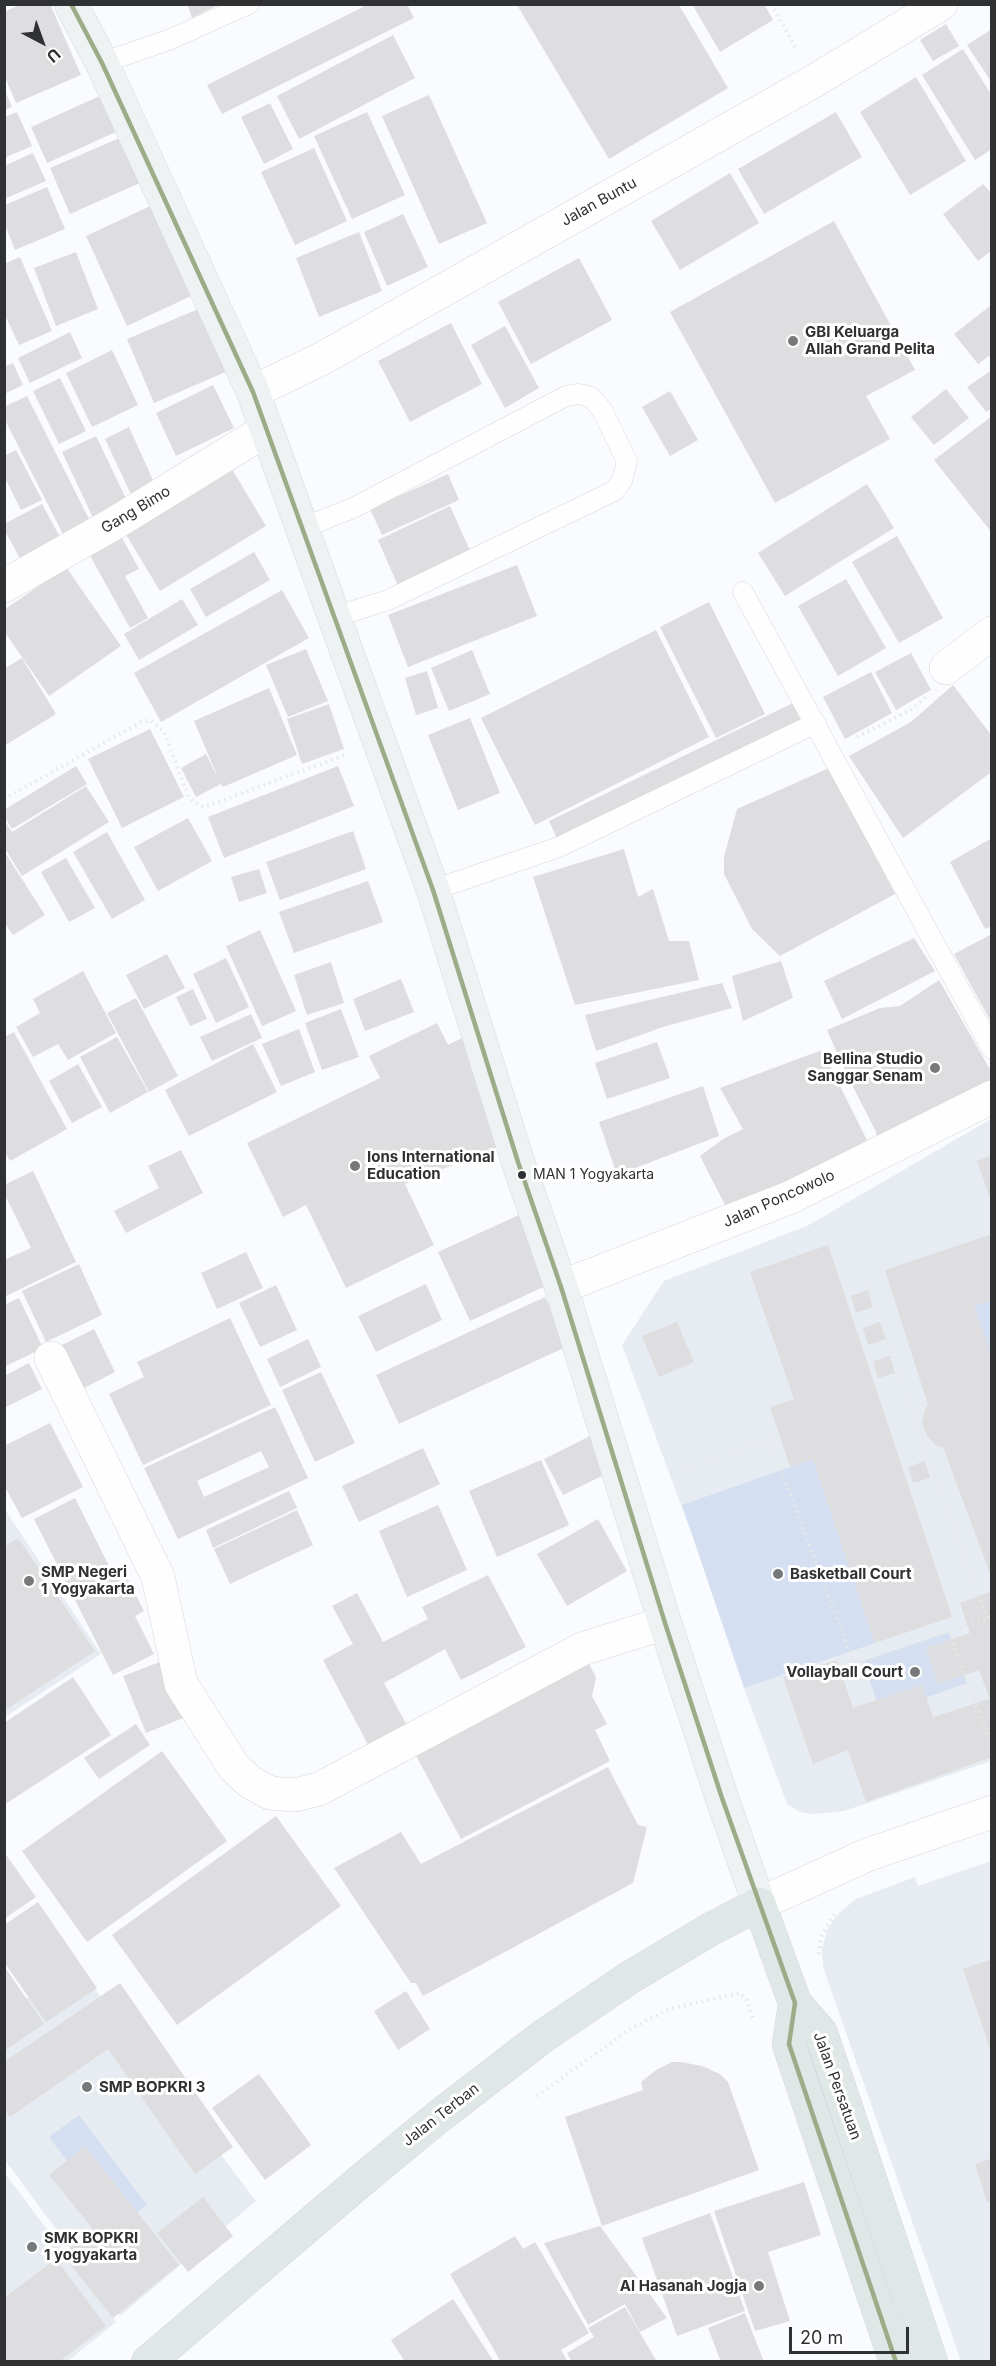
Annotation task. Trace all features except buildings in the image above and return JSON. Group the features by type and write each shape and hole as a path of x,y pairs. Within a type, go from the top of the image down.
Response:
{"main road":[{"path":"71,4 102,63 253,392 433,890 518,1162 561,1287 665,1623 722,1798 795,2003"},
{"name":"Jalan Terban","path":"148,2361 373,2170 542,2037 628,1978 711,1929 759,1904"},
{"name":"Jalan Persatuan","path":"795,2003 789,2044 792,2055 896,2361"},
{"name":"Jalan Persatuan","path":"795,2003 821,2033 931,2361"}],"street":[{"name":"Jalan Buntu","path":"253,392 323,358 814,81 941,4"},
{"name":"Gang Bimo","path":"4,586 115,523 266,430"},
{"path":"946,668 992,633"},
{"name":"Jalan Poncowolo","path":"561,1287 791,1197 992,1097"},
{"path":"51,1358 158,1577 181,1684 234,1767 250,1782 270,1794 295,1795 319,1789 582,1649 665,1623"},
{"path":"759,1904 867,1855 992,1812"}],"lane":[{"path":"102,63 171,39 249,4"},
{"path":"302,528 353,508 566,396 579,394 591,397 602,410 627,461 622,481 614,491 388,600 334,616"},
{"path":"743,592 992,1049"},
{"path":"433,890 559,848 816,723"}],"path":[{"path":"771,4 814,81"},
{"path":"831,751 910,710 939,687 946,668"},
{"path":"4,799 141,722 150,720 164,732 189,797 200,806 207,806 379,742"},
{"path":"770,1440 854,1664 989,1618 865,1278"},
{"path":"671,1473 780,1436"},
{"path":"949,1632 987,1735 992,1734"},
{"path":"819,1959 821,1937 828,1921 840,1908"},
{"path":"537,2096 630,2029 669,2009 739,1993 746,1998 754,2020"}],"shaded area":[{"path":"991,1119 991,1761 844,1811 813,1814 800,1812 787,1804 744,1688 726,1627 622,1345 664,1281 807,1226"},
{"path":"991,1300 991,1358 974,1306"},
{"name":"Basketball Court","path":"813,1459 875,1643 744,1688 682,1505"},
{"name":"SMP Negeri 1 Yogyakarta","path":"4,1508 101,1654 5,1717 4,1717"},
{"name":"Vollayball Court","path":"949,1632 967,1683 881,1714 863,1661"},
{"path":"991,1861 991,2361 961,2361 823,1967 822,1948 828,1928 839,1913 856,1899 915,1877 918,1886"},
{"name":"SMP BOPKRI 3","path":"76,1964 256,2201 120,2316 5,2160 5,2013"},
{"path":"79,2115 147,2205 117,2227 49,2137"},
{"name":"SMK BOPKRI 1 yogyakarta","path":"4,2172 116,2322 68,2361 5,2361"}],"transit line":[{"path":"71,4 102,63 253,392 433,890 518,1162 561,1287 665,1623 722,1798 795,2003 789,2044 896,2362"}],"place":[{"name":"GBI Keluarga Allah Grand Pelita","path":"793,341"},
{"name":"Bellina Studio Sanggar Senam","path":"935,1068"},
{"name":"Ions International Education","path":"355,1166"},
{"name":"MAN 1 Yogyakarta","path":"522,1175"},
{"name":"Basketball Court","path":"778,1574"},
{"name":"SMP Negeri 1 Yogyakarta","path":"29,1581"},
{"name":"Vollayball Court","path":"915,1672"},
{"name":"SMP BOPKRI 3","path":"87,2087"},
{"name":"SMK BOPKRI 1 yogyakarta","path":"32,2247"},
{"name":"Al Hasanah Jogja","path":"759,2286"}]}
